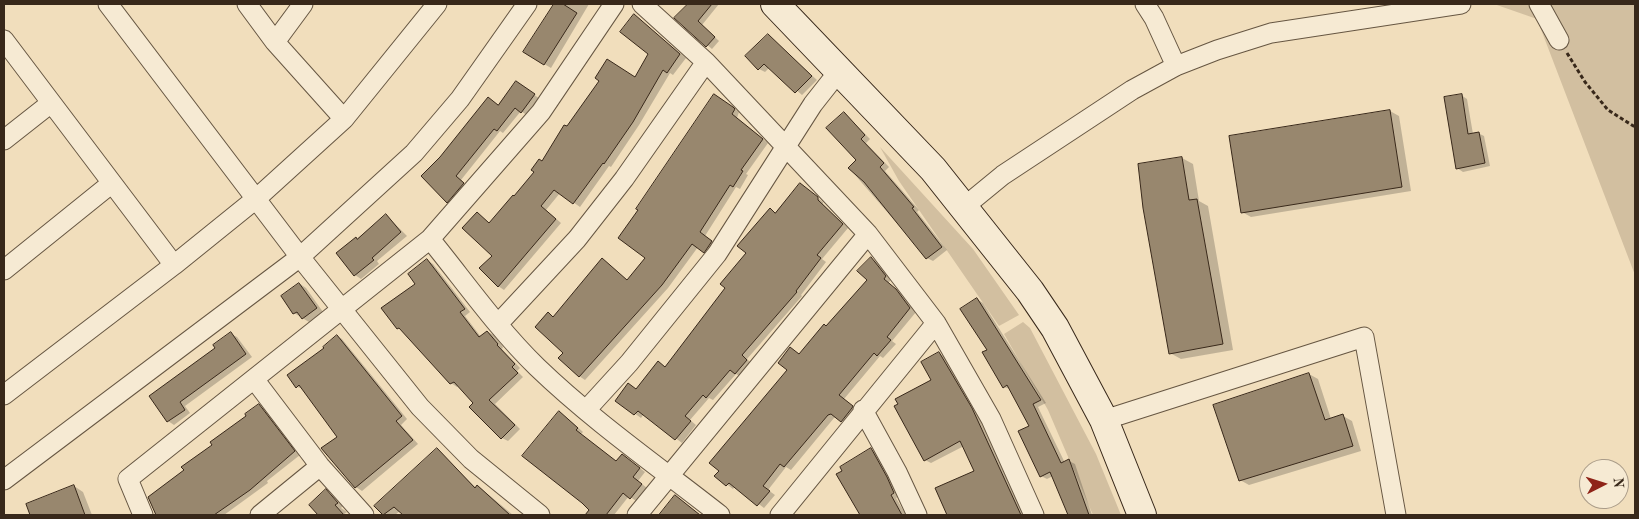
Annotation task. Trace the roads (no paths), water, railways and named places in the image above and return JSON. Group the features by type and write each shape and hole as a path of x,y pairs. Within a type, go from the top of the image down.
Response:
{"street":[{"path":"108,4 300,257 420,407 471,459 540,515"},
{"path":"247,4 275,42 344,119"},
{"path":"275,42 303,4"},
{"path":"4,395 174,265 257,198 344,119 437,4"},
{"path":"4,480 300,257 414,153 460,100 527,4"},
{"path":"143,515 128,480 430,239 541,112 614,4"},
{"path":"642,4 706,62 868,234 936,323 991,419 1034,515"},
{"path":"774,4 933,169 1030,291 1055,328 1104,420 1142,515"},
{"path":"1145,4 1154,18 1176,66"},
{"path":"964,207 1003,175 1132,90 1176,66 1217,50 1271,33 1461,4"},
{"path":"1539,4 1559,40"},
{"path":"4,40 174,265"},
{"path":"498,324 576,239 624,179 706,62"},
{"path":"587,409 629,362 718,254 786,146 839,71"},
{"path":"4,140 51,103"},
{"path":"4,270 112,183"},
{"path":"638,515 868,234"},
{"path":"430,239 498,324 537,367 720,515"},
{"path":"780,515 863,410 936,323"},
{"path":"1104,420 1364,337 1396,515"},
{"path":"254,379 320,466 364,515"},
{"path":"863,410 897,472 917,515"},
{"path":"260,515 320,466"}]}
